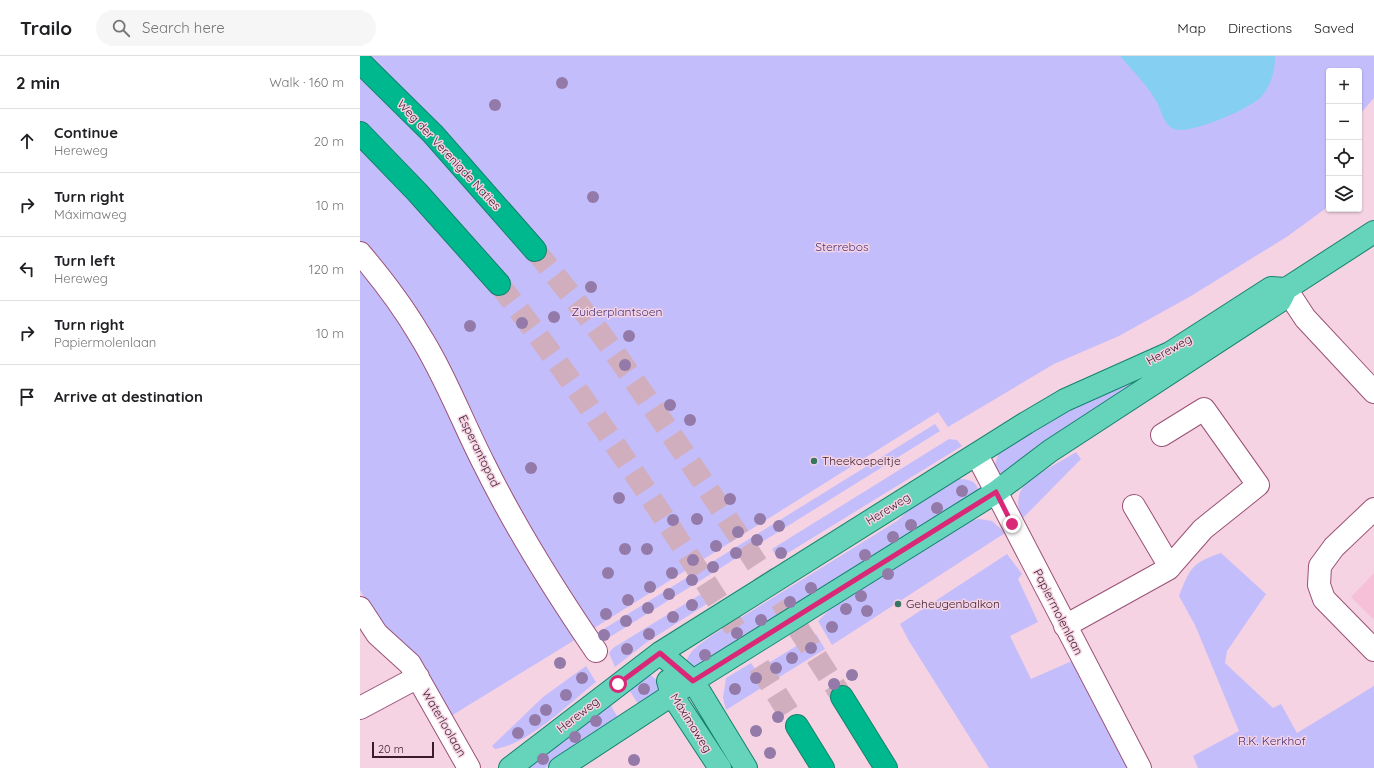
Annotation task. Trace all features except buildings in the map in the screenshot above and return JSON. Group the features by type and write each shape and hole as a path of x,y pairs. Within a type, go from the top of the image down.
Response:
{"highway":[{"name":"Weg der Verenigde Naties","path":"360,62 433,134 535,250"},
{"path":"360,133 417,192 499,284"},
{"path":"842,697 886,768"},
{"path":"797,726 823,768"}],"main road":[{"name":"Hereweg","path":"560,768 693,681 996,492 1050,451 1280,301 1286,289 1374,232"},
{"name":"Hereweg","path":"510,768 660,653 1065,400 1170,353 1271,288 1286,289"},
{"name":"Máximaweg","path":"660,653 693,681 746,768"},
{"name":"Máximaweg","path":"660,653 672,695 720,768"}],"street":[{"name":"Esperantopad","path":"360,253 380,277 420,334 460,411 484,464 519,530 554,588 596,650"},
{"path":"1286,289 1305,318 1374,392"},
{"path":"1065,626 1170,567 1203,529 1258,486 1204,409 1162,435"},
{"name":"Papiermolenlaan","path":"976,455 1140,768"},
{"path":"1134,506 1170,567"},
{"path":"1374,509 1334,547 1320,566 1320,584 1324,599 1374,650"},
{"name":"Waterloolaan","path":"360,608 377,634 410,664 469,768"},
{"name":"Waterloolaan","path":"360,708 418,677"}],"shaded area":[{"path":"1374,573 1374,620 1351,597"}],"green space":[{"name":"Zuiderplantsoen","path":"360,56 1374,56 1374,98 1362,112 1362,68 1326,68 1326,208 1288,236 1191,296 1119,336 1054,364 948,427 938,412 451,716 377,621 360,590"},
{"path":"1188,348 1007,477 998,471 995,464 998,455 1006,444 1072,403"},
{"path":"935,424 940,431 597,645 594,635"},
{"path":"949,439 957,440 962,446 778,559 772,549"},
{"path":"1076,452 1081,459 1021,520 1018,508 1018,499 1023,487 1041,473"},
{"path":"951,479 970,480 976,484 979,493 698,673 686,665 692,652 711,636 897,521 931,489"},
{"path":"979,519 992,521 1005,533 832,645 818,621 851,589 957,523"},
{"name":"R.K. Kerkhof","path":"1221,553 1266,594 1227,651 1225,663 1273,708 1281,704 1297,733 1374,686 1374,768 1198,768 1193,756 1239,731 1195,625 1179,596 1189,573 1193,568 1204,560"},
{"path":"1007,554 1022,574 1018,579 1038,622 1010,636 1031,679 1072,661 1130,768 989,768 909,641 900,624"},
{"path":"706,591 713,600 647,642 615,667 609,653 613,648"},
{"path":"816,634 825,649 771,682 762,667"},
{"path":"751,663 766,685 726,710 723,698 726,678"},
{"path":"586,666 596,682 561,712 521,740 508,746 495,749 492,746 543,697"},
{"path":"648,673 659,682 661,693 641,708 625,684"},
{"path":"607,699 620,721 545,768 520,768"}],"water":[{"path":"1120,56 1275,57 1272,78 1261,97 1245,108 1219,120 1182,130 1174,129 1168,125 1150,91"}],"tunnel":[{"path":"535,250 604,338 666,426 842,697"},
{"path":"499,284 539,337 616,446 690,557 797,726"}],"place":[{"name":"Theekoepeltje","path":"814,461"},
{"name":"Geheugenbalkon","path":"898,604"}],"route":[{"path":"618,684 660,653 693,681 996,492 1012,524"}],"park label":[{"name":"Sterrebos","path":"842,247"}]}
